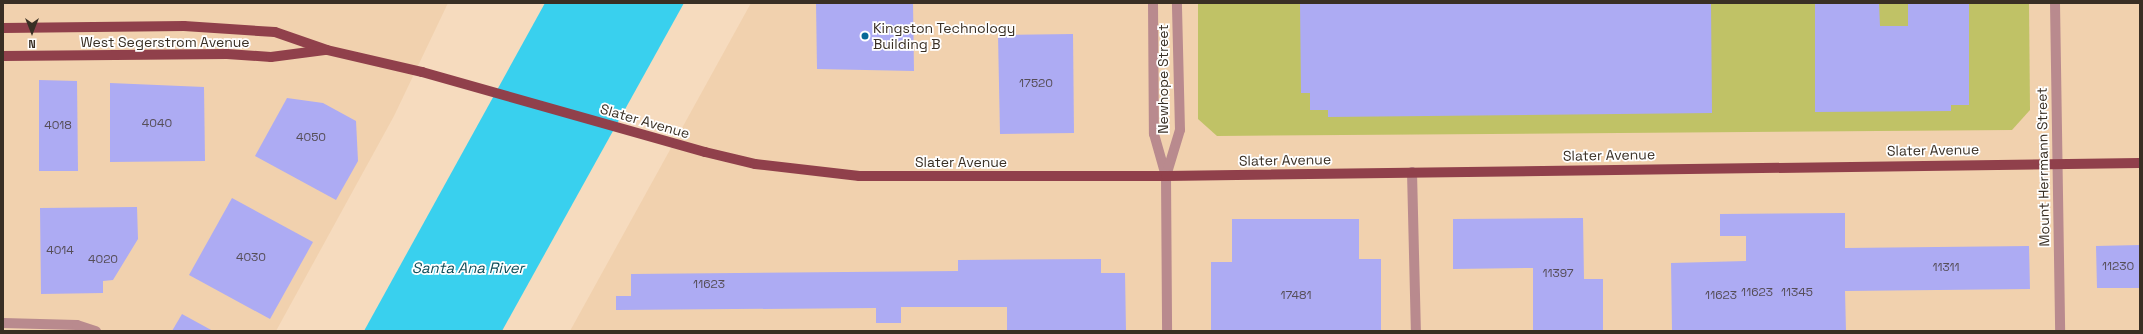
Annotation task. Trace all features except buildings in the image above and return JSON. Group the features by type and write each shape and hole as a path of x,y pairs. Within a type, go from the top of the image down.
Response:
{"main road":[{"name":"West Segerstrom Avenue","path":"3,28 230,28 274,32 327,50 443,78"},
{"name":"West Segerstrom Avenue","path":"3,56 227,54 271,57 327,50"},
{"name":"Slater Avenue","path":"443,78 665,141 755,164 859,176 1166,176 2140,163"}],"street":[{"name":"Newhope Street","path":"1153,3 1154,134 1166,176 1166,331"},
{"name":"Newhope Street","path":"1166,176 1180,130 1177,3"},
{"name":"Mount Herrmann Street","path":"2055,3 2060,331"},
{"path":"1412,172 1416,331"},
{"path":"3,323 77,325 96,331"}],"shaded area":[{"path":"3,3 448,3 394,116 276,331 3,331"},
{"path":"751,3 2140,3 2140,331 570,331"},
{"path":"1198,3 2029,3 2030,110 2012,130 1217,136 1198,119"}],"water":[{"name":"Santa Ana River","path":"545,3 684,3 502,331 364,331"}],"place":[{"name":"Kingston Technology Building B","path":"865,36"}]}
